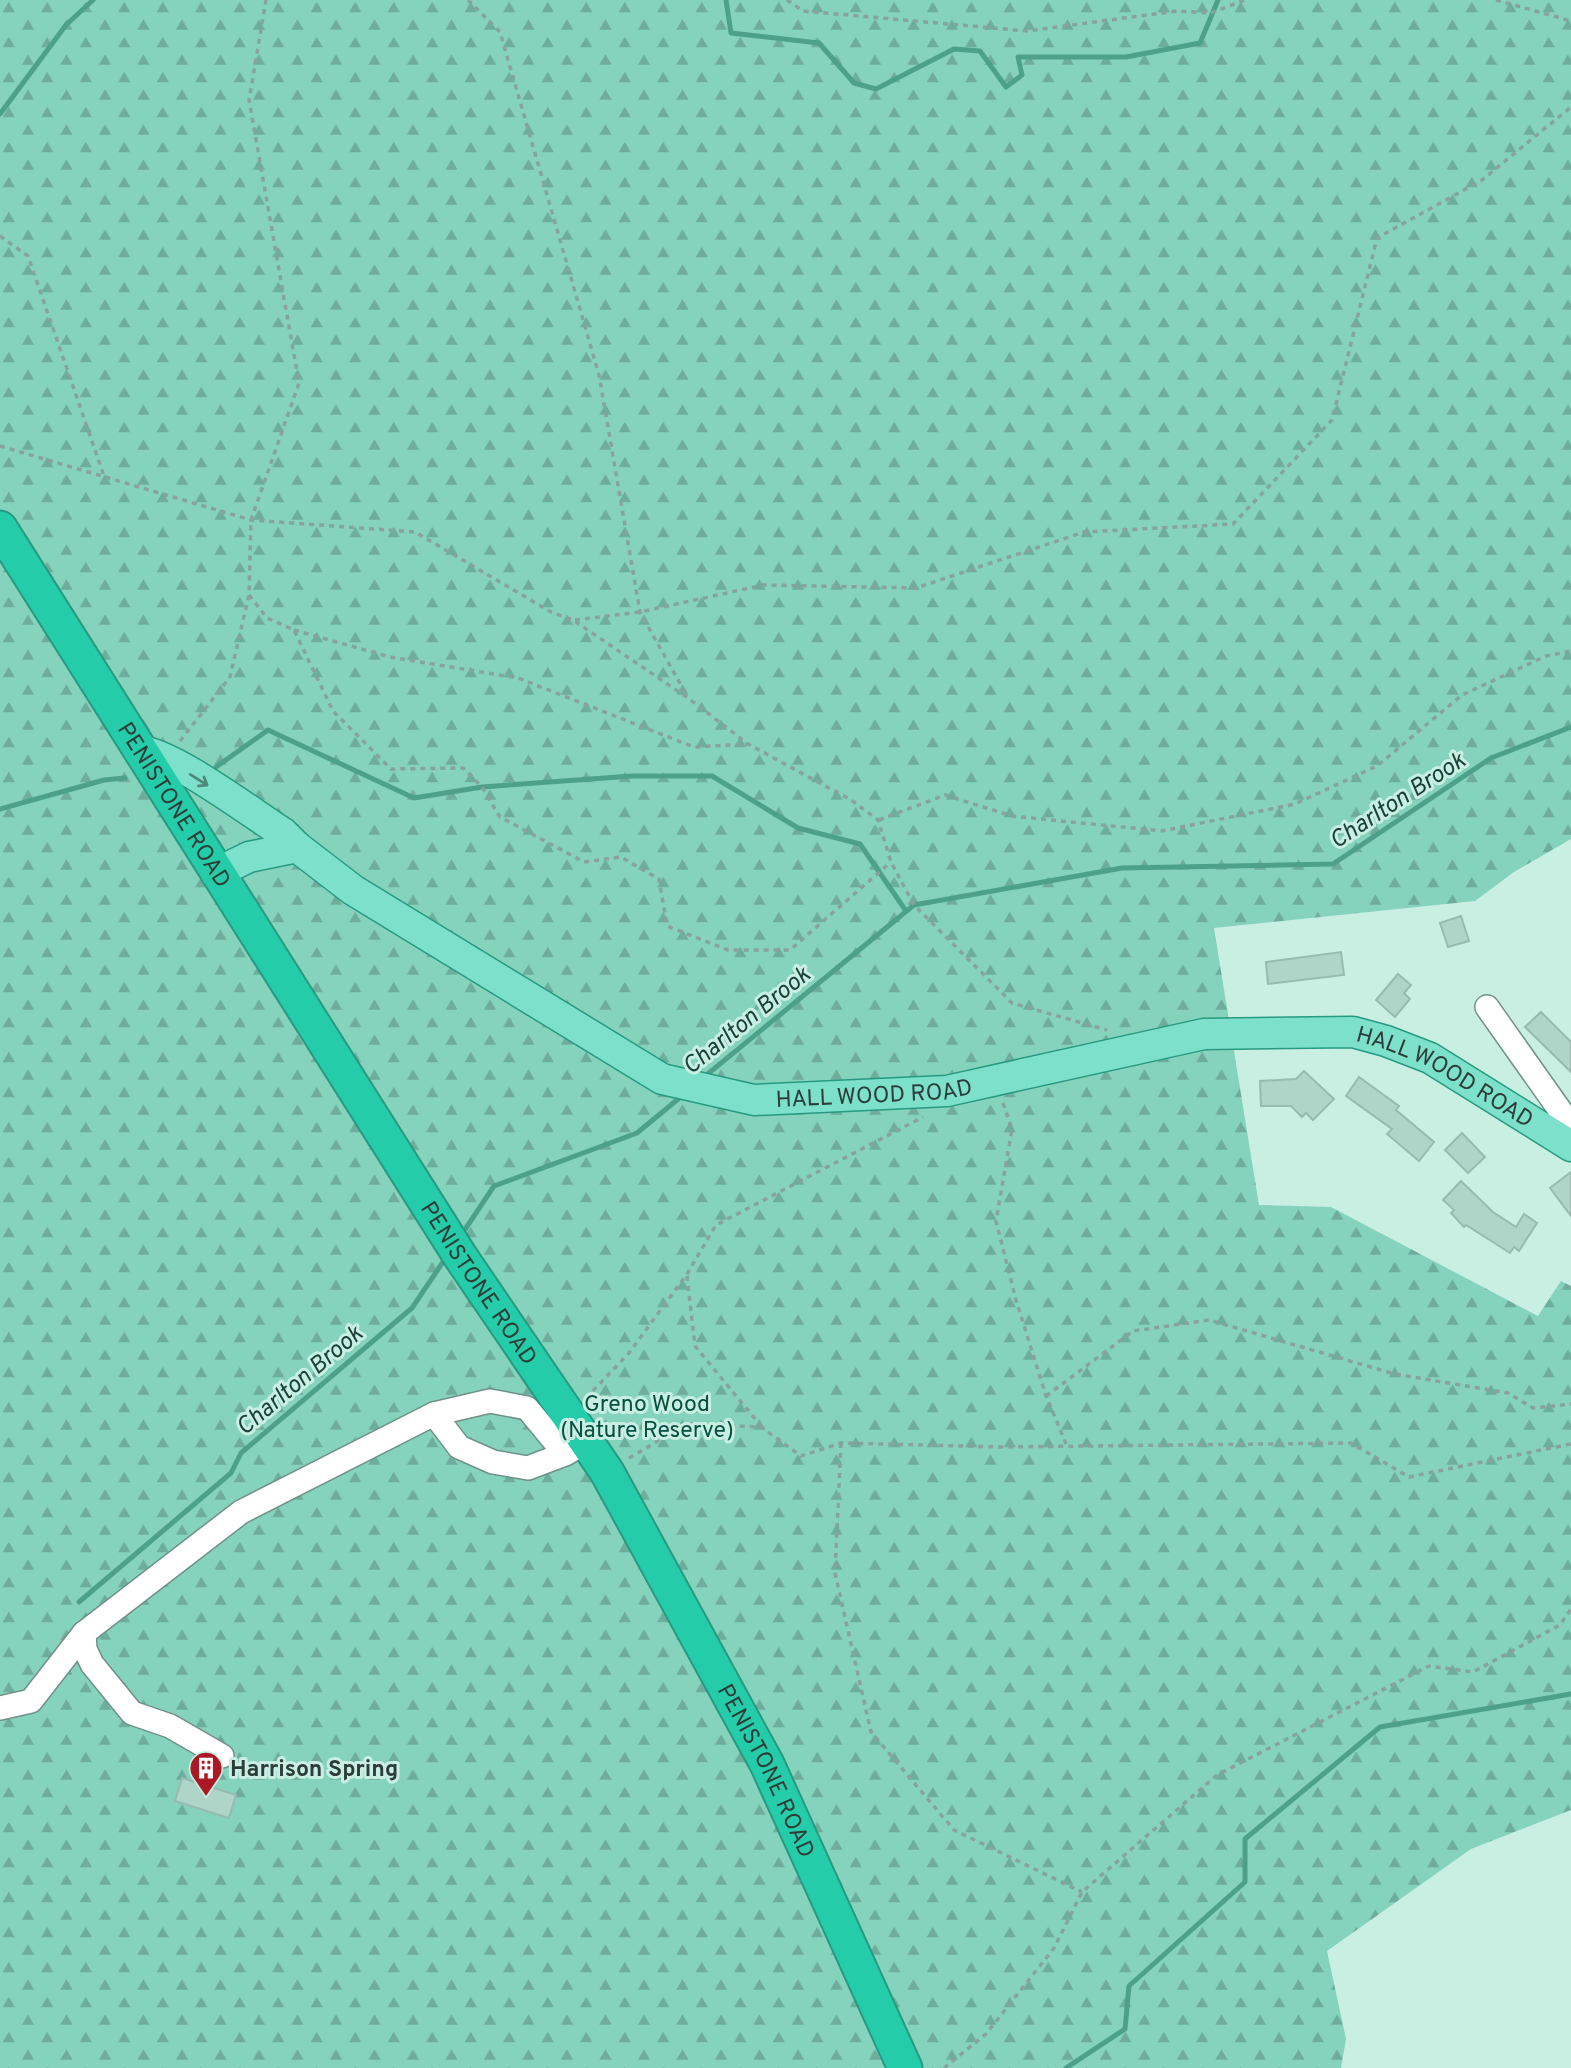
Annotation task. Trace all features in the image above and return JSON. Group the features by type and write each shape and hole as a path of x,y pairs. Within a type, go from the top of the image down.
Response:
{"highway":[{"name":"PENISTONE ROAD","path":"0,528 573,1438 607,1472 767,1764 905,2068"}],"main road":[{"name":"HALL WOOD ROAD","path":"139,751 150,751 171,762 283,833 353,890 662,1079 754,1100 947,1091 1204,1034 1257,1031 1353,1032 1430,1058 1569,1145"},
{"path":"216,873 248,857 297,847"}],"lane":[{"path":"1487,1007 1569,1124 1569,1145"},
{"path":"0,1708 30,1701 84,1633 241,1512 434,1414 490,1401 527,1408 573,1438 528,1468 493,1462 459,1447 434,1414"},
{"path":"84,1633 85,1649 92,1664 132,1713 170,1726 222,1756"}],"path":[{"path":"171,762 183,734 230,677 249,595 251,520 299,383 249,100 266,0"},
{"path":"468,0 500,33 595,362 640,612 688,698"},
{"path":"787,0 803,11 1027,31 1177,11 1211,13 1245,0"},
{"path":"1496,0 1571,22"},
{"path":"573,620 640,612 763,585 916,588 1084,532 1233,524 1332,420 1377,238 1482,180 1571,107"},
{"path":"0,236 27,256 104,479"},
{"path":"0,446 104,479 251,520 415,532 551,612 573,620 688,698 748,744 852,800 878,820 891,862 914,905 1012,1003 1117,1033 1141,1047"},
{"path":"249,595 267,618 294,631 390,657 518,678 694,747 748,744"},
{"path":"294,631 333,711 391,769 463,768 482,787 500,817 584,862 621,857 659,879 667,926 728,950 790,950 891,862"},
{"path":"878,820 945,795 1012,816 1162,831 1295,804 1377,766 1462,695 1546,656 1571,651"},
{"path":"996,1082 1012,1129 996,1221 1016,1300 1046,1396 1067,1446"},
{"path":"573,1438 629,1353 687,1274 716,1225 939,1108 947,1091"},
{"path":"687,1274 695,1346 761,1427 802,1456 841,1443 1067,1446 1351,1443 1409,1477 1571,1444"},
{"path":"1046,1396 1133,1331 1209,1320 1395,1374 1508,1393 1533,1408 1571,1404"},
{"path":"607,1472 687,1424 761,1427"},
{"path":"841,1443 835,1573 871,1732 954,1829 1082,1892"},
{"path":"944,2068 986,2034 1054,1948 1082,1892 1217,1775 1429,1666 1473,1672 1560,1625 1571,1609"}],"green space":[{"name":"Greno Wood (Nature Reserve)","path":"0,0 1571,0 1571,839 1514,872 1475,901 1214,928 1259,1205 1331,1207 1538,1316 1561,1281 1571,1286 1571,1810 1471,1849 1327,1951 1346,2039 1341,2068 0,2068"}],"building":[{"path":"1461,916 1469,941 1448,947 1440,923"},
{"path":"1341,952 1344,975 1268,984 1266,962"},
{"path":"1398,974 1411,985 1404,993 1410,999 1395,1017 1376,1000"},
{"path":"1541,1012 1571,1042 1571,1072 1525,1027"},
{"path":"1304,1071 1334,1099 1313,1120 1306,1113 1302,1117 1291,1106 1261,1106 1260,1081 1296,1079"},
{"path":"1359,1077 1399,1106 1396,1110 1434,1142 1419,1161 1387,1134 1392,1129 1346,1096"},
{"path":"1462,1133 1485,1157 1468,1173 1445,1150"},
{"path":"1571,1172 1571,1216 1550,1188"},
{"path":"1461,1181 1493,1212 1516,1227 1524,1214 1537,1223 1519,1251 1514,1247 1510,1253 1466,1225 1464,1227 1451,1213 1454,1210 1443,1200"},
{"name":"Harrison Spring","path":"182,1778 236,1795 229,1818 175,1801"}],"waterway":[{"path":"0,114 66,25 93,0"},
{"path":"726,0 731,33 819,43 854,83 876,89 954,49 980,51 1006,87 1022,75 1018,57 1126,57 1200,43 1218,0"},
{"name":"Charlton Brook","path":"704,1077 914,905 1122,868 1333,864 1491,758 1571,727"},
{"path":"216,767 268,730 414,798 482,787 632,776 712,776 798,828 860,844 906,911"},
{"path":"0,809 104,780 125,778"},
{"name":"Charlton Brook","path":"460,1237 494,1186 637,1133 683,1095"},
{"name":"Charlton Brook","path":"79,1602 231,1473 241,1453 412,1308 447,1256"},
{"path":"1066,2068 1125,2029 1129,1986 1245,1882 1245,1839 1380,1727 1571,1694"}],"place":[{"name":"Harrison Spring","path":"206,1798"}]}
